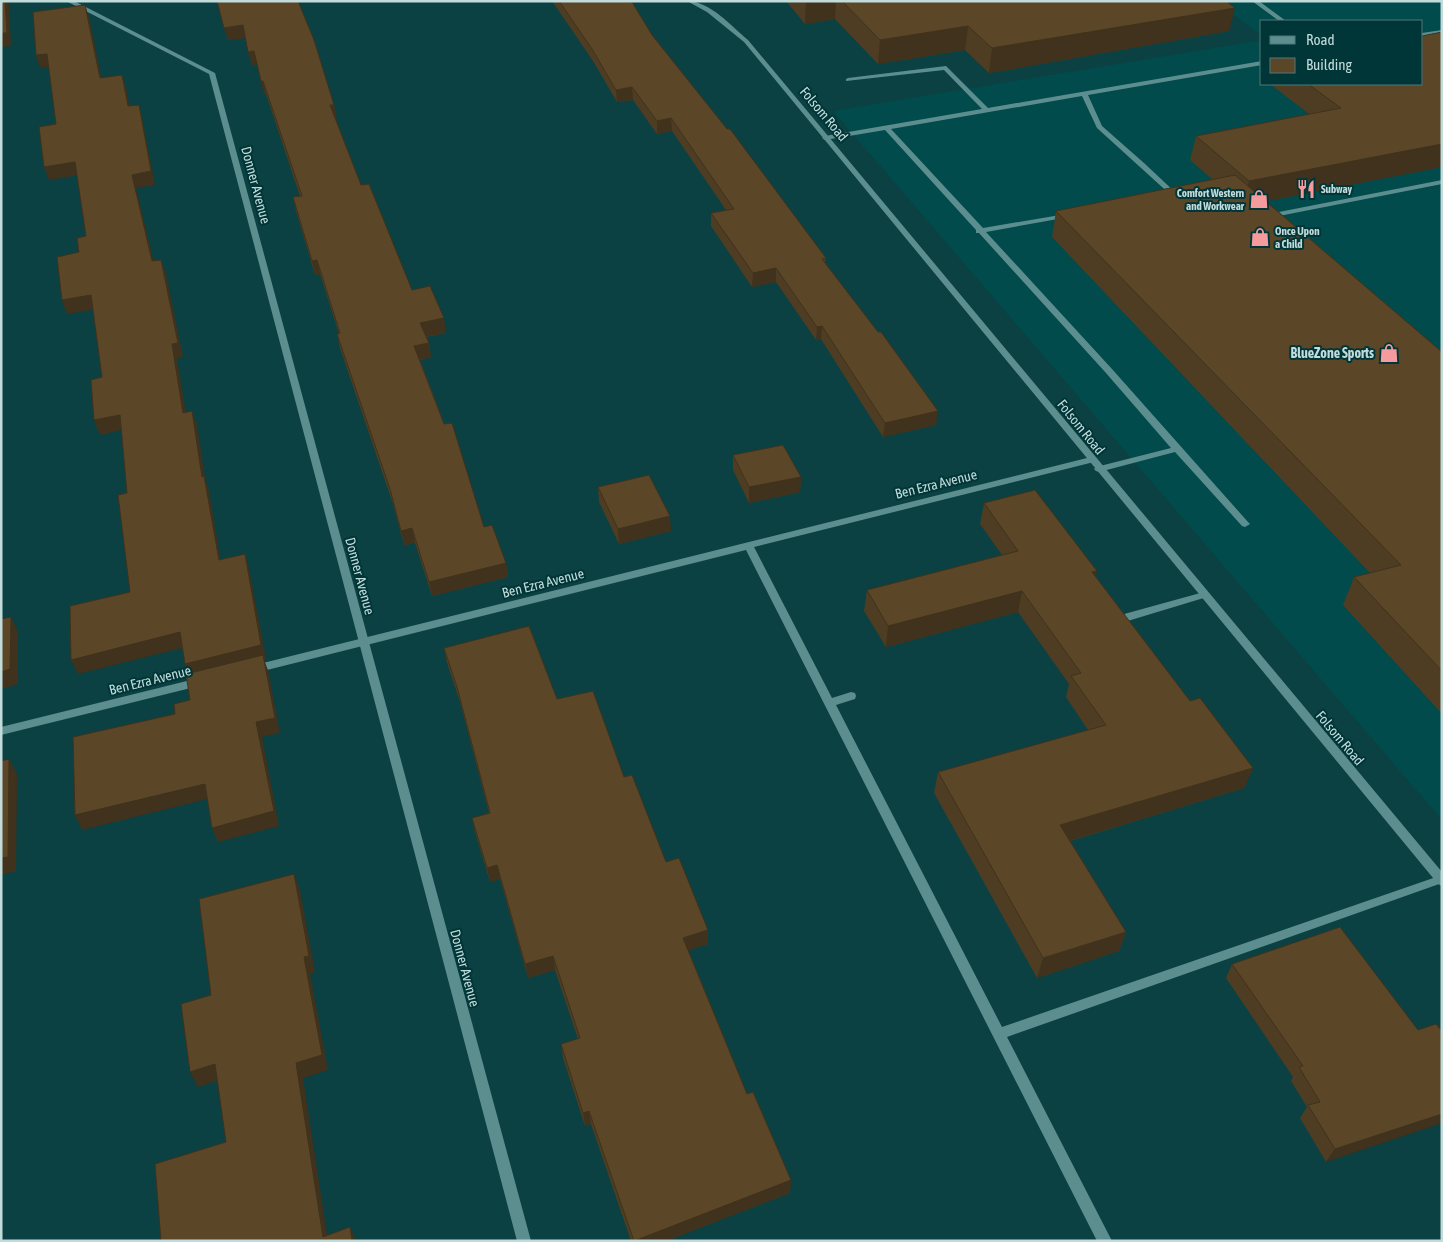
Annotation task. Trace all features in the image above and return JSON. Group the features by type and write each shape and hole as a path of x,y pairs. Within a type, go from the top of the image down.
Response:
{"street":[{"name":"Donner Avenue","path":"69,1 212,73 524,1241"},
{"name":"Folsom Road","path":"690,1 708,10 746,41 1098,469 1441,880"},
{"path":"1255,1 1282,20"},
{"path":"1423,35 1442,32"},
{"path":"825,138 1260,63"},
{"path":"848,80 946,68 986,110"},
{"path":"1084,93 1099,127 1142,164 1173,195 1163,197"},
{"path":"886,127 979,231 1109,371 1245,524"},
{"path":"1276,222 1269,216 1442,182"},
{"path":"979,231 1076,213"},
{"path":"1098,469 1177,449"},
{"name":"Ben Ezra Avenue","path":"249,670 1091,460"},
{"path":"748,546 1105,1241"},
{"path":"1120,619 1204,595"},
{"name":"Ben Ezra Avenue","path":"1,731 211,680"},
{"path":"829,703 852,696"},
{"path":"1000,1034 1441,880"}],"shaded area":[{"path":"1215,1 1442,1 1442,820 833,111 1260,40 1260,85 1423,85 1423,20 1260,20 1260,35"}],"building":[{"path":"1,1 5,1 7,33 1,33"},
{"path":"217,1 298,1 314,40 334,105 330,105 361,185 369,184 412,290 430,286 444,318 420,323 429,343 414,346 444,424 452,423 484,527 492,525 506,563 429,582 412,528 401,531 390,489 337,334 340,333 317,260 312,261 293,197 302,196 263,81 261,81 254,51 248,52 243,25 224,28"},
{"path":"559,1 632,2 652,35 727,129 730,129 826,258 822,259 878,332 881,332 938,411 885,423 822,326 817,327 776,268 753,273 711,213 734,209 671,118 657,121 632,87 616,90 592,49"},
{"path":"842,1 1226,1 1235,8 992,48 968,26 880,40"},
{"path":"85,5 100,78 122,75 128,106 139,105 151,171 132,175 152,261 161,260 178,343 172,344 183,413 192,411 202,477 204,476 219,560 245,554 261,645 185,664 180,632 71,660 70,606 130,592 118,495 127,493 120,415 94,420 91,380 102,377 91,295 62,300 57,257 79,252 77,238 86,236 75,162 44,167 39,127 56,124 47,54 36,55 33,12"},
{"path":"1442,32 1442,144 1249,181 1196,136 1341,108 1309,85 1423,85 1423,36"},
{"path":"1235,175 1442,352 1442,671 1354,577 1401,565 1056,211"},
{"path":"783,445 801,477 749,487 733,455"},
{"path":"649,475 670,516 618,529 598,487"},
{"path":"1035,490 1097,571 1092,572 1190,701 1200,698 1253,768 1060,825 1126,932 1043,958 938,772 1106,725 1071,676 1081,673 1022,591 888,626 867,590 1018,551 984,503"},
{"path":"11,617 10,669 1,672 1,619"},
{"path":"529,626 557,699 593,691 624,777 632,775 666,862 679,858 708,930 683,938 747,1094 753,1092 791,1180 634,1241 589,1111 583,1113 561,1044 580,1038 553,956 525,964 497,865 487,868 472,818 490,813 457,687 444,648"},
{"path":"263,655 275,718 256,722 274,811 212,828 205,784 75,815 73,737 175,714 174,704 190,700 186,674"},
{"path":"9,759 8,857 1,858 1,761"},
{"path":"294,874 309,956 304,957 322,1055 296,1063 323,1237 350,1227 352,1241 161,1241 155,1164 226,1142 215,1064 190,1072 181,1004 211,995 199,899"},
{"path":"1340,927 1418,1030 1436,1024 1442,1031 1442,1114 1335,1149 1308,1105 1320,1102 1299,1067 1303,1066 1232,964"}],"place":[{"name":"Subway","path":"1306,189"},
{"name":"Comfort Western and Workwear","path":"1259,199"},
{"name":"Once Upon a Child","path":"1260,237"},
{"name":"BlueZone Sports","path":"1389,353"}]}
